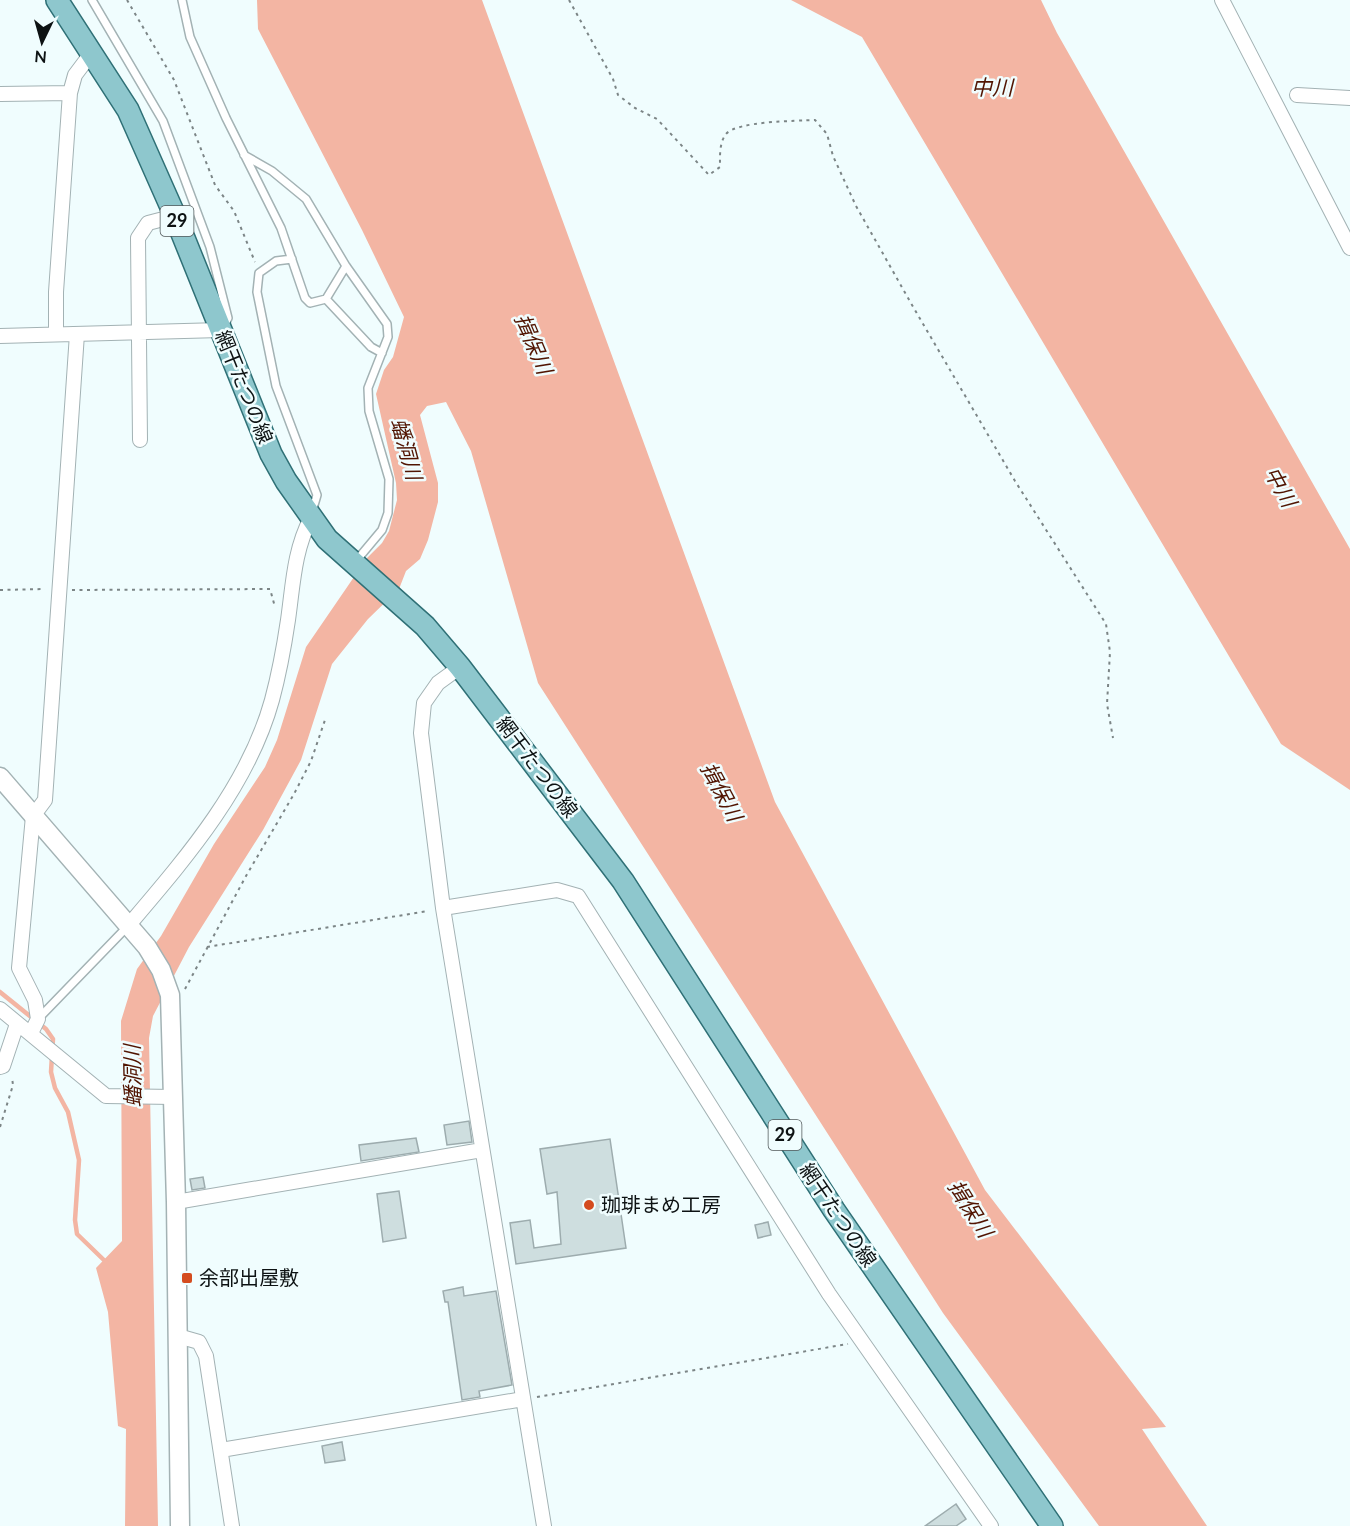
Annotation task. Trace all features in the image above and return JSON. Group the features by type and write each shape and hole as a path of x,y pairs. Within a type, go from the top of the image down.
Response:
{"main road":[{"name":"網干たつの線","path":"57,0 90,55 128,110 175,216 271,454 311,518 327,539 425,626 460,667 623,882 834,1210 1052,1526"}],"street":[{"path":"1222,0 1350,248"},
{"path":"56,334 56,292 70,93 75,75 90,55"},
{"path":"0,94 70,93"},
{"path":"1297,95 1350,98"},
{"path":"140,440 138,238 148,223 175,216"},
{"path":"0,336 221,330"},
{"path":"31,1033 38,1019 35,1000 19,968 33,816 45,800 77,334"},
{"path":"128,926 182,862 221,806 256,745 271,701 279,666 298,551 311,518"},
{"path":"460,667 438,683 424,703 420,733 443,908 544,1526"},
{"path":"0,777 147,947 166,981 172,1012 180,1526"},
{"path":"443,908 557,890 578,896 829,1294 991,1526"},
{"path":"0,1010 106,1096 174,1097"},
{"path":"2,1066 18,1024"},
{"path":"176,1202 482,1150"},
{"path":"177,1335 194,1338 203,1347 232,1526"},
{"path":"221,1450 523,1399"}],"lane":[{"path":"92,0 148,94 179,162 210,247 228,318 221,330"},
{"path":"181,1 190,37 244,155 281,228 305,298 310,303 326,299 346,266"},
{"path":"244,155 272,171 306,199 346,266 387,324 388,337 368,388 369,411 388,479 388,513 382,530 354,562"},
{"path":"292,259 276,261 260,273 257,292 276,386 317,495 311,518"},
{"path":"326,299 371,347 381,353"},
{"path":"38,1019 128,926"}],"path":[{"path":"126,0 174,80 215,185 234,211 260,273"},
{"path":"569,0 613,79 618,95 657,120 709,175 720,167 721,146 726,134 737,126 815,120 827,134 833,156 856,206 1015,481 1106,624 1110,652 1107,704 1113,738"},
{"path":"0,590 270,589 275,609"},
{"path":"172,1012 294,794 311,760 326,717"},
{"path":"207,947 443,908"},
{"path":"0,1127 13,1085 11,1074 2,1066"},
{"path":"523,1399 862,1342"}],"water":[{"path":"257,0 482,0 775,802 985,1190 1166,1427 1142,1429 1207,1526 1099,1526 943,1313 538,683 471,451 446,402 427,406 420,415 438,483 438,502 428,540 420,559 406,571 399,589 368,619 332,664 301,760 263,830 189,947 153,1016 149,1038 158,1526 125,1526 126,1429 118,1426 108,1312 96,1268 122,1241 121,1021 137,969 161,936 214,844 265,767 277,740 306,647 367,558 382,543 389,531 397,500 396,483 376,394 384,370 393,357 404,317 362,230 258,29"},
{"name":"中川","path":"791,0 1041,0 1057,33 1350,549 1350,790 1281,744 862,37"}],"building":[{"path":"469,1121 472,1142 447,1145 444,1125"},
{"path":"416,1138 419,1152 361,1161 359,1145"},
{"name":"珈琲まめ工房","path":"610,1139 626,1248 516,1264 510,1223 530,1220 534,1248 561,1244 557,1192 547,1194 540,1149"},
{"path":"203,1177 205,1188 192,1190 190,1179"},
{"path":"399,1191 406,1238 383,1242 377,1194"},
{"path":"768,1222 771,1235 758,1238 755,1225"},
{"path":"463,1287 464,1296 496,1291 512,1385 479,1391 480,1397 462,1400 448,1302 445,1302 443,1291"},
{"path":"342,1442 345,1460 325,1463 322,1446"},
{"path":"956,1504 966,1519 956,1526 925,1526"}],"waterway":[{"path":"0,992 46,1029 53,1039 51,1072 55,1088 68,1112 79,1160 75,1220 77,1234 108,1264"}],"place":[{"name":"珈琲まめ工房","path":"589,1205"},
{"name":"余部出屋敷","path":"187,1278"}],"water label":[{"name":"揖保川","path":"533,344"},
{"name":"蟠洞川","path":"406,449"},
{"name":"揖保川","path":"721,792"},
{"name":"蟠洞川","path":"133,1076"},
{"name":"揖保川","path":"970,1209"}]}
